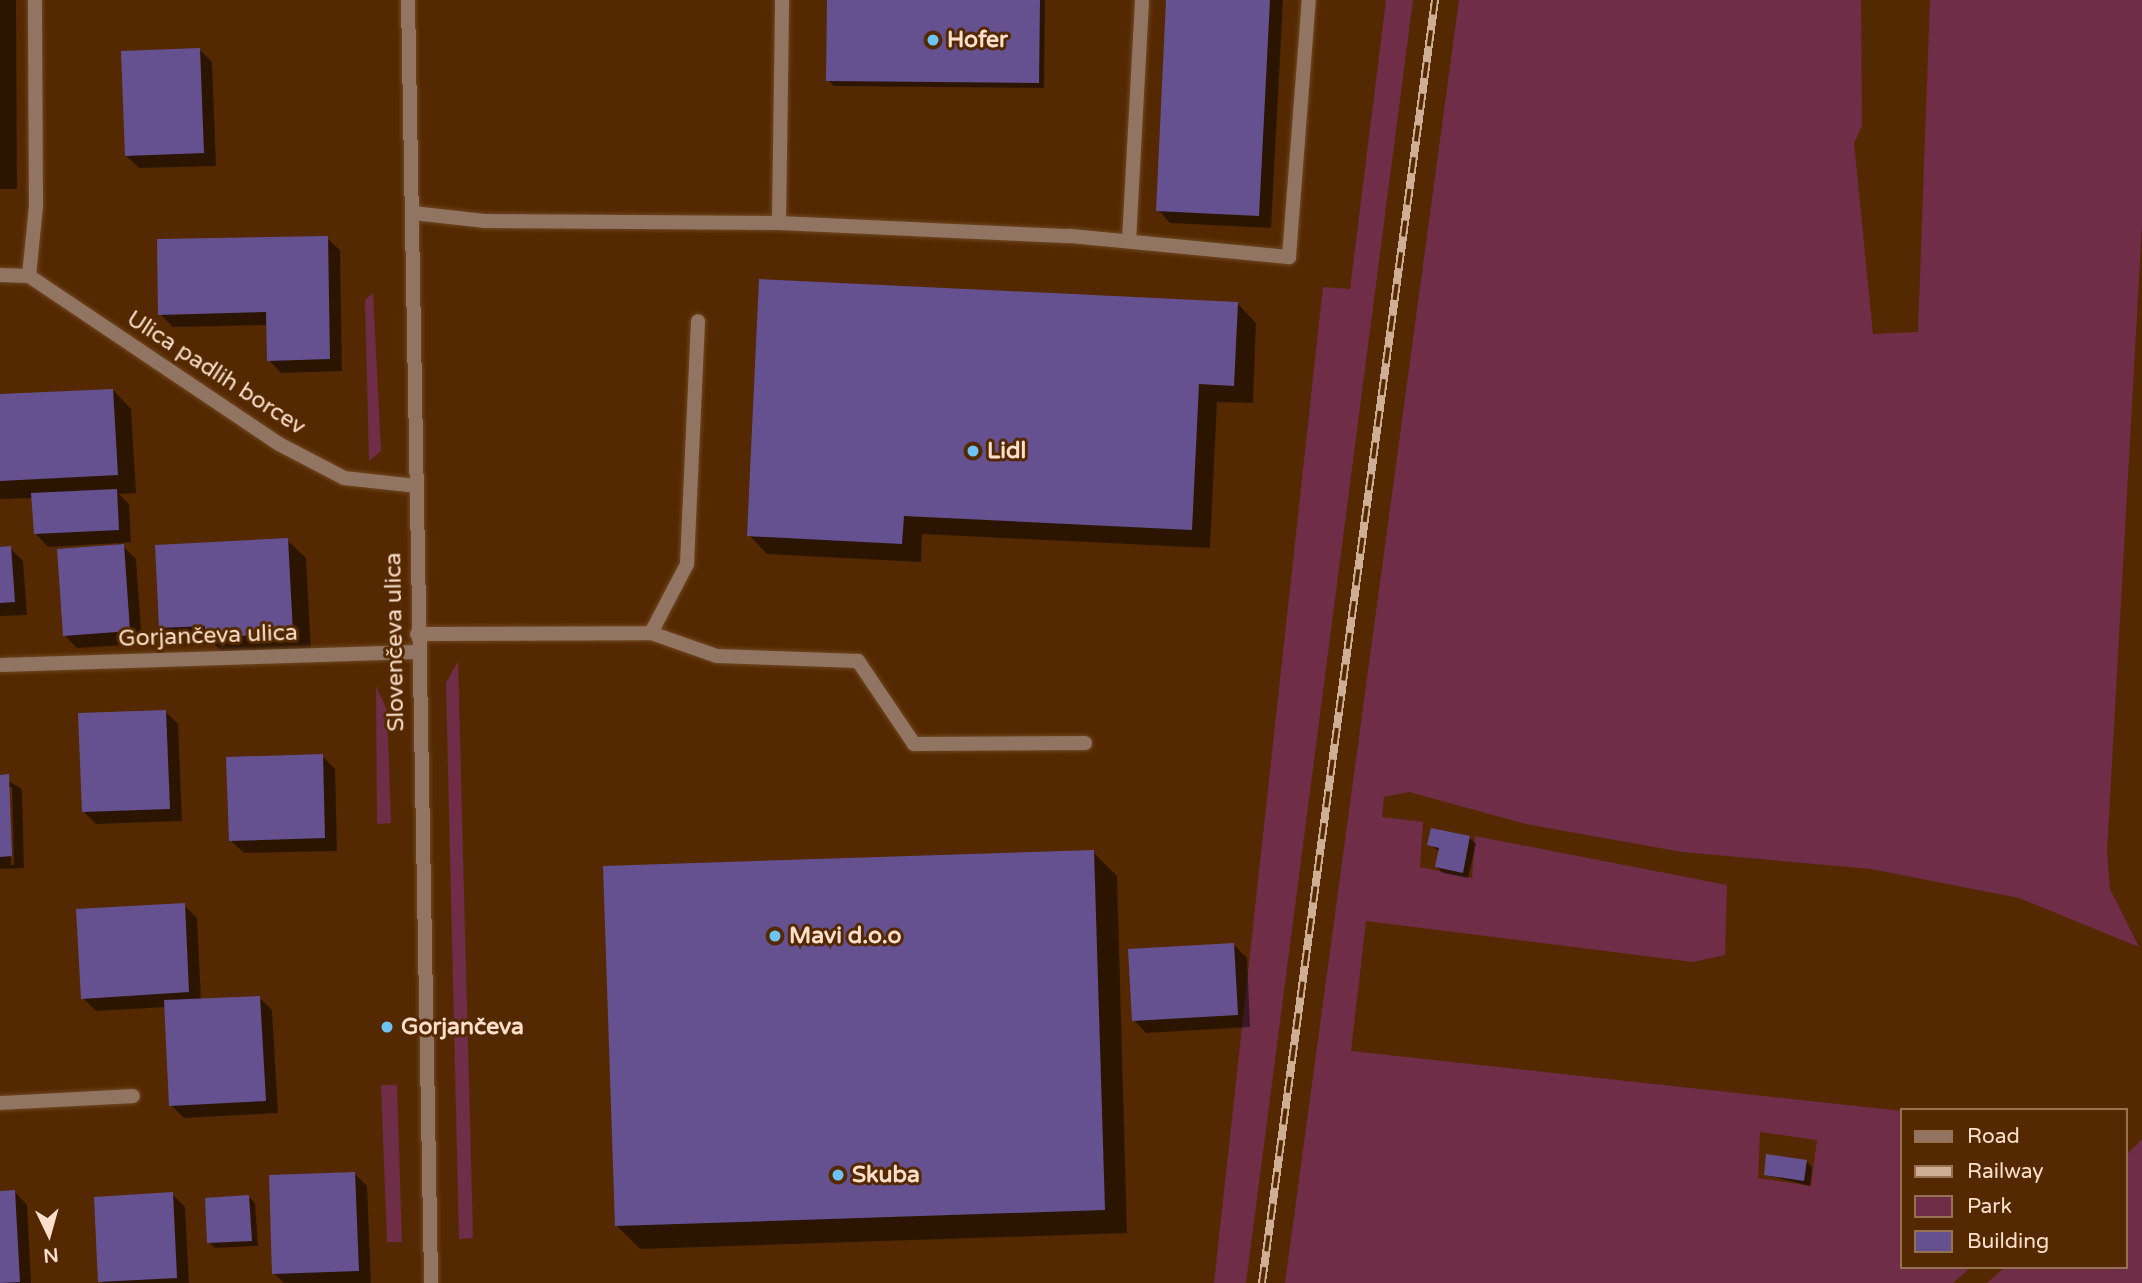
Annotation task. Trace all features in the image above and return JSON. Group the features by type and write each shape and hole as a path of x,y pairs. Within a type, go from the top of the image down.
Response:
{"street":[{"path":"0,275 29,276 36,206 34,0"},
{"name":"Slovenčeva ulica","path":"408,0 417,652 431,1283"},
{"path":"779,223 782,0"},
{"path":"1129,241 1142,0"},
{"path":"413,213 484,221 779,223 1129,241 1289,257 1310,0"},
{"name":"Ulica padlih borcev","path":"29,276 279,444 362,483 416,486"},
{"path":"651,633 687,564 698,321"},
{"path":"417,634 651,633 717,656 858,661 914,744 1085,743"},
{"name":"Gorjančeva ulica","path":"0,665 417,652"},
{"path":"0,1103 133,1096"}],"green space":[{"path":"1386,0 1413,0 1246,1283 1214,1283 1323,287 1350,289"},
{"path":"1459,0 1861,0 1862,126 1854,143 1873,334 1918,332 1930,0 2142,0 2142,225 2107,852 2110,889 2139,947 2019,898 1871,869 1682,852 1526,824 1409,792 1384,797 1382,817 1423,822 1420,867 1472,878 1475,836 1727,885 1725,955 1693,962 1366,921 1351,1051 1900,1111 1900,1269 1969,1269 1953,1283 1285,1283","holes":["1760,1132 1817,1140 1811,1186 1758,1178"]},
{"path":"373,293 381,451 369,461 365,300"},
{"path":"458,661 473,1238 459,1239 446,683"},
{"path":"376,686 387,710 391,823 377,824"},
{"path":"381,1085 397,1085 402,1242 387,1242"},
{"path":"2142,1139 2142,1283 1987,1283 2003,1269 2128,1269 2128,1153"}],"building":[{"name":"Hofer","path":"827,0 1040,0 1039,83 826,81"},
{"path":"1166,0 1270,0 1259,216 1156,211"},
{"path":"200,48 204,153 125,156 121,51"},
{"path":"328,236 330,359 267,361 266,312 158,315 157,239"},
{"name":"Lidl","path":"759,279 1238,302 1234,386 1199,384 1192,530 904,516 902,544 747,536"},
{"path":"113,389 118,475 0,481 0,394"},
{"path":"117,489 119,530 34,534 31,493"},
{"path":"288,538 293,633 205,638 205,626 159,628 155,545"},
{"path":"124,544 130,631 63,636 57,549"},
{"path":"11,546 15,602 0,603 0,547"},
{"path":"166,710 170,809 82,812 78,713"},
{"path":"323,754 325,838 229,841 226,757"},
{"path":"9,774 12,856 0,857 0,775"},
{"path":"1431,828 1470,836 1463,873 1435,867 1439,848 1427,845"},
{"path":"1094,850 1105,1210 615,1226 603,866"},
{"path":"185,903 189,992 81,999 76,909"},
{"path":"1234,943 1238,1015 1132,1021 1128,949"},
{"path":"260,996 266,1101 169,1106 164,1000"},
{"path":"1766,1154 1807,1160 1804,1181 1764,1175"},
{"path":"355,1172 359,1271 272,1274 269,1175"},
{"path":"15,1190 20,1282 0,1283 0,1191"},
{"path":"173,1192 177,1278 98,1282 94,1197"},
{"path":"249,1195 252,1241 207,1243 205,1198"}],"railway":[{"path":"1262,1283 1435,0"}],"place":[{"name":"Hofer","path":"933,40"},
{"name":"Lidl","path":"973,451"},
{"name":"Mavi d.o.o","path":"775,936"},
{"name":"Gorjančeva","path":"387,1027"},
{"name":"Skuba","path":"838,1175"}]}
